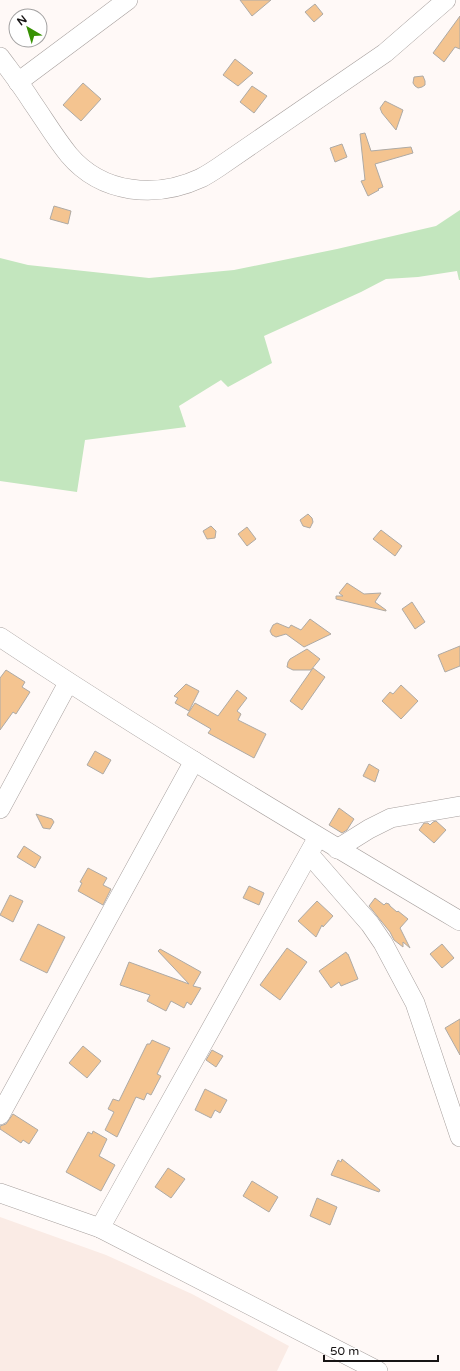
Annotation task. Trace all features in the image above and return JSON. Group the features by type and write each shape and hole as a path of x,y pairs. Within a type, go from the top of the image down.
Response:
{"street":[{"path":"18,82 128,0"},
{"path":"0,57 70,156 91,174 107,183 130,190 153,190 176,187 201,178 219,168 384,53 446,0"},
{"path":"0,637 68,682 194,761 337,849 460,921"},
{"path":"0,809 68,682"},
{"path":"0,1115 194,761"},
{"path":"337,849 369,829 391,818 460,806"},
{"path":"100,1228 318,837"},
{"path":"309,854 370,924 383,943 416,1003 460,1137"},
{"path":"0,1193 100,1228 378,1371"}],"shaded area":[{"path":"0,1217 106,1255 192,1294 289,1346 277,1371 0,1371"}],"green space":[{"path":"460,210 460,280 457,271 418,277 386,279 264,336 272,363 228,387 221,380 179,406 186,427 85,440 77,492 0,481 0,258 28,265 149,278 234,270 337,249 436,226"}],"building":[{"path":"240,0 271,0 252,16"},
{"path":"315,4 323,14 314,22 305,12"},
{"path":"460,16 460,49 455,47 444,62 433,53"},
{"path":"235,59 253,73 238,86 223,75"},
{"path":"423,76 425,85 418,88 413,83 414,77"},
{"path":"83,83 101,99 81,121 63,105"},
{"path":"252,86 267,96 254,113 240,102"},
{"path":"385,101 403,110 396,130 382,113 380,108"},
{"path":"365,133 371,151 411,147 413,153 375,164 383,187 368,196 361,181 365,180 360,134"},
{"path":"342,144 347,157 335,162 330,148"},
{"path":"54,206 71,211 68,224 50,219"},
{"path":"308,514 312,518 313,522 310,528 303,526 300,520"},
{"path":"211,526 216,531 215,538 207,539 203,531"},
{"path":"247,527 256,539 247,546 238,534"},
{"path":"381,530 402,546 395,556 373,539"},
{"path":"347,583 364,594 381,593 375,602 386,611 336,599 336,596 343,596 339,593"},
{"path":"412,602 425,622 415,629 402,609"},
{"path":"310,619 331,634 304,647 286,634 276,637 272,635 270,631 273,625 277,623 289,628 291,625 301,630"},
{"path":"460,646 460,666 445,672 438,655"},
{"path":"307,649 320,659 311,670 293,670 287,667 290,659"},
{"path":"313,668 325,677 302,710 290,701"},
{"path":"6,670 25,682 22,687 30,692 16,714 13,712 0,730 0,678"},
{"path":"186,684 199,691 189,711 175,703 178,698 174,696"},
{"path":"401,685 418,701 401,719 382,701 390,692 393,694"},
{"path":"237,690 247,698 237,711 241,714 238,720 266,734 254,758 208,733 211,729 187,715 195,703 218,716"},
{"path":"95,751 111,760 103,774 87,765"},
{"path":"369,764 379,770 375,782 363,776"},
{"path":"339,808 354,819 347,830 342,833 329,825"},
{"path":"36,814 52,819 54,822 50,829 43,828"},
{"path":"436,821 446,830 434,843 419,830 424,823 428,823 430,825"},
{"path":"24,846 41,857 35,868 17,857"},
{"path":"88,868 107,878 103,885 111,889 103,905 78,891 82,883 80,882"},
{"path":"249,886 264,893 259,905 243,898"},
{"path":"10,895 23,901 13,922 0,915"},
{"path":"375,898 384,905 386,903 389,904 397,912 398,911 408,919 400,928 410,948 403,942 403,947 394,940 390,932 369,906"},
{"path":"317,901 333,916 323,927 322,925 316,937 298,921"},
{"path":"38,924 65,937 47,973 20,960"},
{"path":"442,944 454,958 442,968 430,954"},
{"path":"287,948 307,962 280,1000 260,985"},
{"path":"160,949 201,972 193,986 201,988 191,1005 187,1002 184,1008 171,1001 166,1011 147,1001 150,995 120,985 129,962 189,984 158,951"},
{"path":"346,952 358,979 341,986 339,982 331,988 319,971"},
{"path":"460,1019 460,1055 445,1028"},
{"path":"152,1040 170,1048 157,1074 161,1076 151,1095 147,1093 144,1100 136,1097 117,1137 105,1130 114,1112 108,1109 113,1099 119,1101 147,1044 150,1044"},
{"path":"83,1046 101,1061 87,1078 69,1063"},
{"path":"212,1050 223,1056 216,1067 206,1060"},
{"path":"205,1089 227,1100 220,1113 215,1110 211,1118 195,1110"},
{"path":"13,1114 38,1130 29,1144 23,1140 21,1143 0,1129 0,1126 6,1124"},
{"path":"93,1131 107,1139 99,1156 115,1165 101,1191 66,1172 88,1132 92,1134"},
{"path":"342,1159 380,1190 379,1192 331,1175 338,1160 341,1162"},
{"path":"168,1168 185,1179 171,1198 155,1187"},
{"path":"252,1181 278,1197 269,1212 243,1196"},
{"path":"317,1198 337,1207 330,1225 310,1216"}]}
